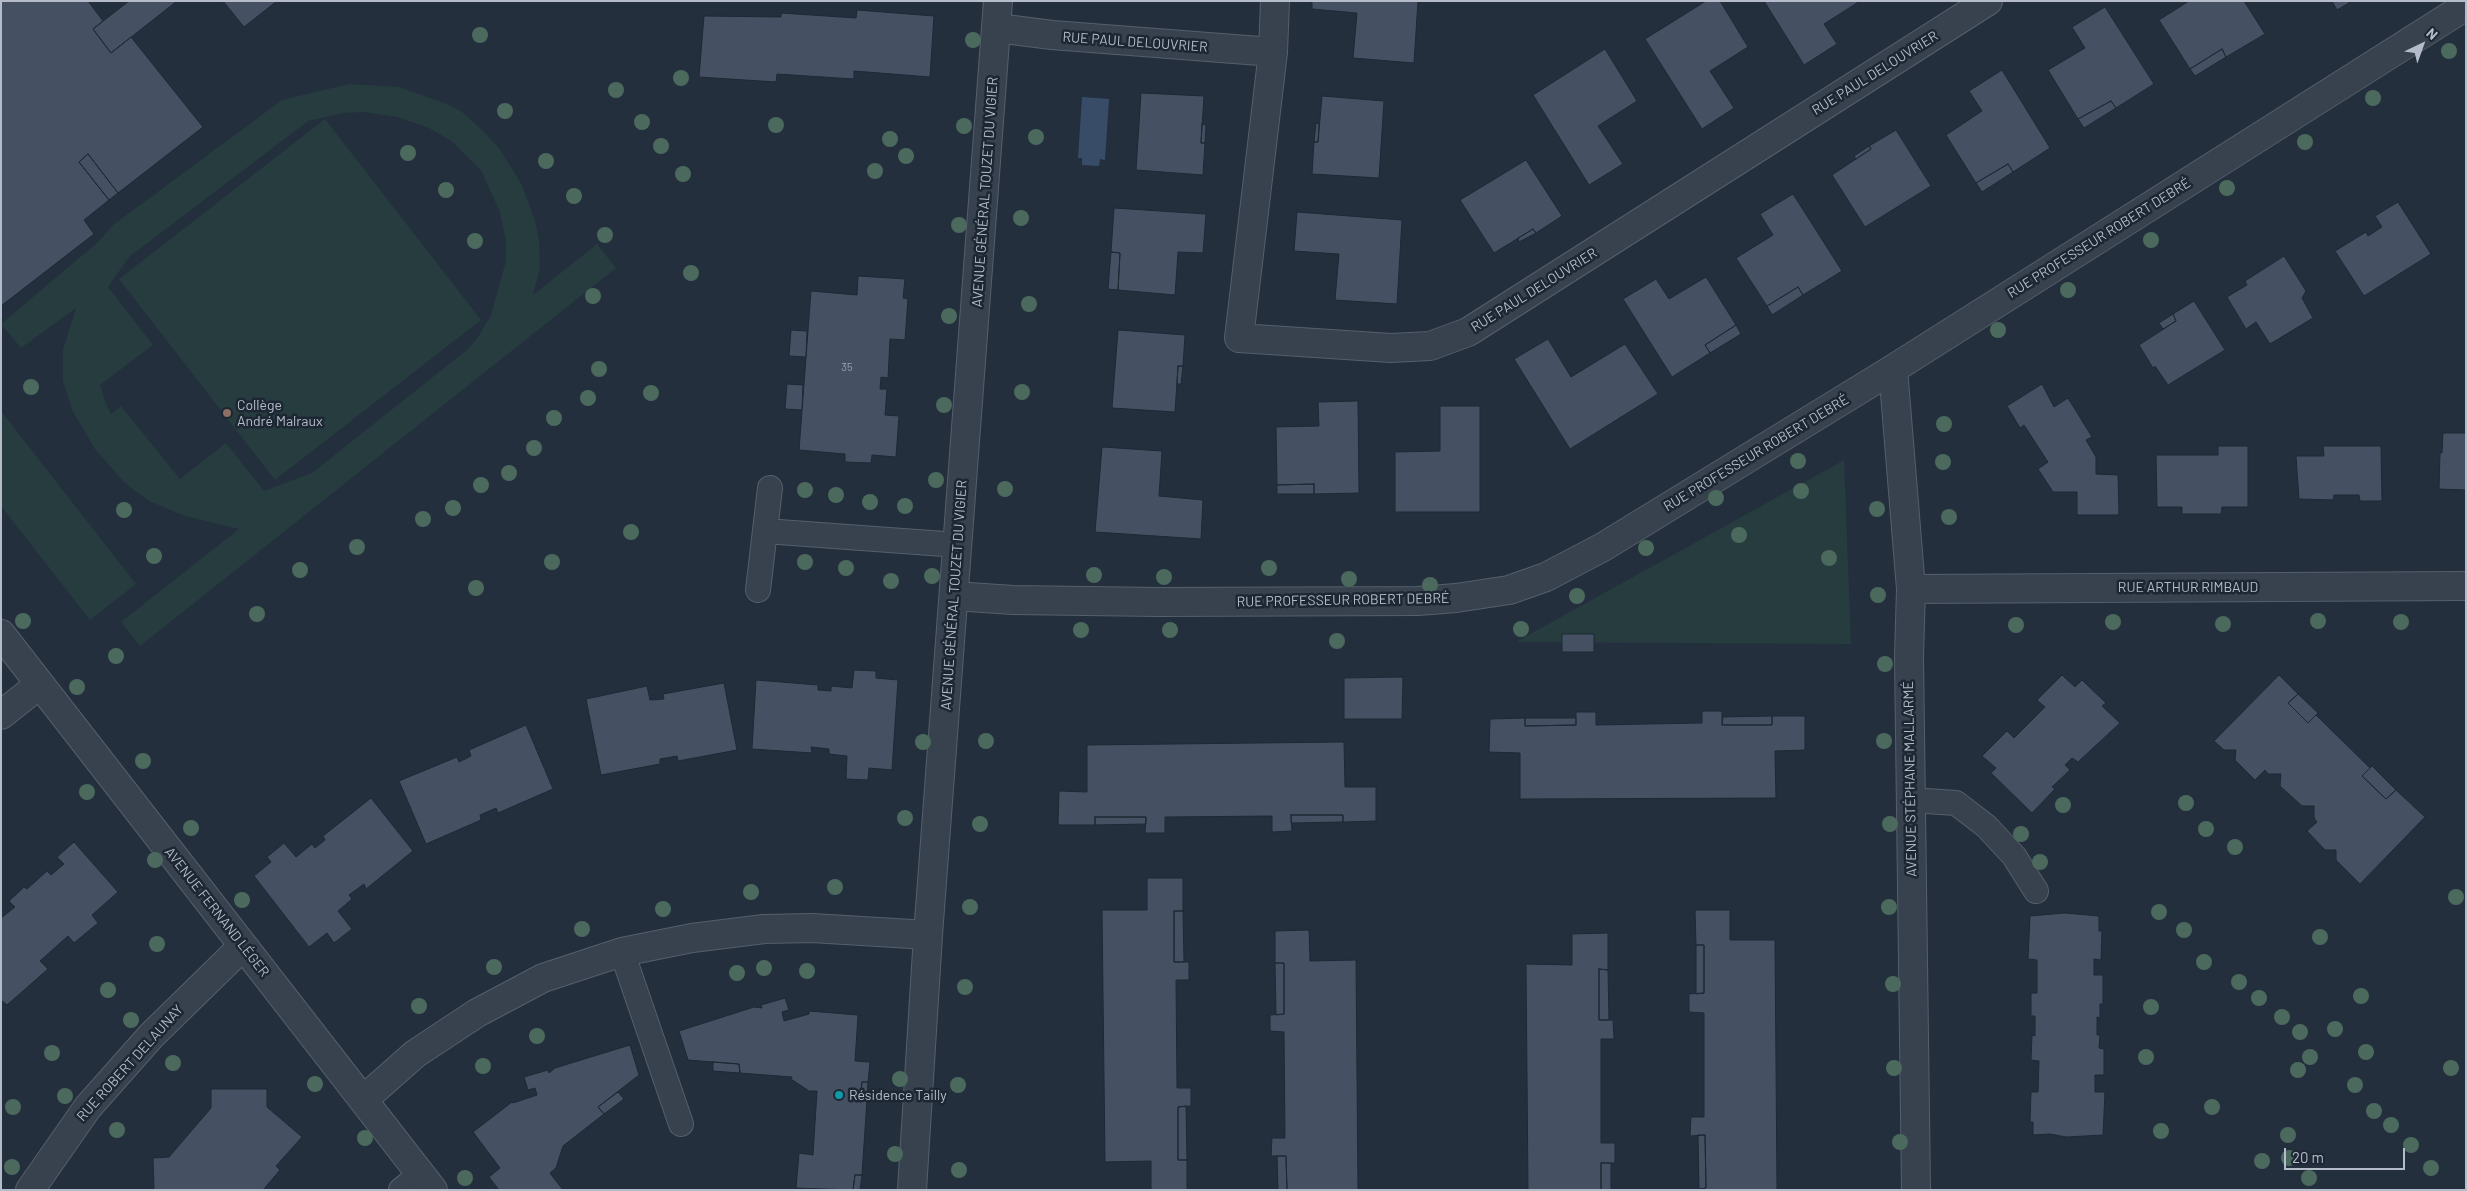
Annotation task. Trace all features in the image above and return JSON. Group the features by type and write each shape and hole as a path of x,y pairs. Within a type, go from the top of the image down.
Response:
{"street":[{"name":"RUE PAUL DELOUVRIER","path":"1275,1 1273,52 1239,338 1391,348 1430,346 1468,332 1988,1"},
{"name":"RUE PROFESSEUR ROBERT DEBRÉ","path":"954,596 1012,600 1158,602 1418,601 1456,598 1509,590 1546,577 1603,547 1893,369 2466,6"},
{"name":"RUE PAUL DELOUVRIER","path":"997,14 1052,35 1273,52"},
{"name":"AVENUE GÉNÉRAL TOUZET DU VIGIER","path":"912,1190 928,936 997,14"},
{"name":"AVENUE STÉPHANE MALLARMÉ","path":"1893,369 1911,589 1909,658 1916,1190"},
{"name":"RUE ARTHUR RIMBAUD","path":"1911,589 2466,586"},
{"name":"AVENUE FERNAND LÉGER","path":"1,634 363,1100 418,1184"},
{"path":"1,715 40,684"},
{"path":"363,1100 415,1054 477,1013 543,978 622,952 692,938 764,929 812,928 928,936"},
{"name":"RUE ROBERT DELAUNAY","path":"30,1190 88,1106 151,1036 243,946"}],"lane":[{"path":"758,590 770,488"},
{"path":"765,531 958,545"},
{"path":"1911,800 1956,803 1986,826 2008,850 2036,891"},
{"path":"622,952 681,1124"}],"green space":[{"path":"349,84 399,87 461,111 499,148 522,185 535,221 539,240 540,268 533,295 597,244 616,268 140,646 121,622 239,529 185,516 149,501 125,483 95,449 73,412 63,381 63,350 76,308 21,348 1,324 98,242 113,225 282,100","holes":["364,112 397,117 427,127 450,140 481,170 500,212 506,241 506,261 491,315 478,337 468,349 312,473 264,491 226,443 180,479 121,406 111,414 106,404 100,385 153,345 108,287 129,257 308,121 343,113"]},
{"path":"325,119 481,320 275,480 119,279"},
{"path":"1,411 136,584 90,620 1,506"},
{"path":"1844,460 1851,644 1516,642"}],"water":[{"path":"1082,97 1109,99 1105,160 1100,159 1099,166 1082,165 1082,158 1078,158"}],"building":[{"path":"1,1 88,1 103,21 93,29 111,53 131,37 203,127 118,193 88,154 79,162 109,200 84,220 94,234 1,306"},
{"path":"129,1 177,1 111,53 93,29"},
{"path":"223,1 277,1 244,27"},
{"path":"1312,1 1418,1 1414,63 1353,58 1357,13 1312,9"},
{"path":"1706,1 1720,1 1748,47 1710,71 1734,108 1702,129 1645,39"},
{"path":"1764,1 1860,1 1824,24 1837,44 1804,65"},
{"path":"2189,1 2244,1 2265,34 2226,57 2222,49 2190,69 2159,20"},
{"path":"2332,1 2352,1 2337,10"},
{"path":"2105,7 2154,84 2116,108 2111,101 2078,119 2048,70 2085,48 2072,27"},
{"path":"857,10 934,16 930,77 854,71 854,79 777,74 776,82 699,77 704,16 781,17 781,13 856,18"},
{"path":"1605,49 1637,101 1598,126 1623,164 1589,185 1533,95"},
{"path":"2222,49 2226,57 2195,76 2190,69"},
{"path":"2002,70 2050,148 2013,172 2008,164 1976,183 1946,135 1982,111 1969,91"},
{"path":"1141,93 1204,96 1201,143 1205,143 1203,175 1136,170"},
{"path":"1322,96 1384,101 1379,178 1312,174 1314,142 1318,142"},
{"path":"2111,101 2116,108 2084,128 2078,119"},
{"path":"1316,123 1319,124 1318,142 1314,142"},
{"path":"1202,124 1206,125 1205,143 1201,143"},
{"path":"1896,130 1931,186 1865,227 1832,175 1871,149 1869,146"},
{"path":"1869,146 1871,149 1856,159 1854,156"},
{"path":"88,154 118,193 109,200 79,162"},
{"path":"1526,160 1562,216 1536,233 1533,229 1494,253 1460,200"},
{"path":"2008,164 2013,172 1982,192 1976,183"},
{"path":"1793,194 1842,271 1803,295 1798,287 1767,306 1736,258 1773,235 1760,214"},
{"path":"2398,202 2431,254 2364,296 2335,251 2366,232 2368,236 2382,227 2375,216"},
{"path":"1114,208 1206,214 1203,253 1178,252 1175,295 1118,290 1120,253 1111,252"},
{"path":"1297,212 1402,220 1397,304 1335,300 1339,254 1294,251"},
{"path":"1533,229 1536,233 1519,242 1518,238"},
{"path":"1111,252 1120,253 1118,290 1108,289"},
{"path":"2284,256 2306,291 2302,298 2313,318 2270,344 2256,322 2246,329 2227,297 2247,285 2245,281"},
{"path":"858,276 905,279 903,298 908,299 905,340 890,339 888,378 881,377 880,389 887,389 885,415 899,416 896,457 872,455 871,463 845,462 845,454 799,450 811,291 857,295"},
{"path":"1706,277 1736,325 1705,345 1710,353 1672,377 1623,299 1656,279 1669,299"},
{"path":"1798,287 1803,295 1772,315 1767,306"},
{"path":"2194,301 2225,350 2168,385 2155,366 2153,368 2139,345 2176,321 2173,314"},
{"path":"2173,314 2176,321 2163,329 2159,323"},
{"path":"1736,325 1741,334 1710,353 1705,345"},
{"path":"791,330 807,331 806,357 789,356"},
{"path":"1118,330 1185,335 1183,366 1178,366 1175,412 1112,408"},
{"path":"1548,339 1571,377 1625,344 1658,394 1570,449 1514,359"},
{"path":"1178,366 1183,366 1181,384 1177,384"},
{"path":"787,384 803,385 802,410 785,409"},
{"path":"2042,384 2054,407 2068,398 2092,437 2086,440 2096,457 2096,474 2118,475 2119,515 2077,515 2077,492 2053,492 2038,469 2048,462 2024,425 2020,428 2007,406"},
{"path":"1358,401 1359,493 1314,494 1314,484 1277,485 1276,427 1319,426 1318,402"},
{"path":"1440,406 1480,406 1480,512 1395,512 1395,452 1440,451"},
{"path":"2443,433 2466,433 2466,490 2439,489 2440,453 2442,453"},
{"path":"2218,446 2248,446 2248,507 2222,507 2221,514 2182,514 2182,507 2157,507 2156,455 2218,455"},
{"path":"2323,446 2381,446 2382,501 2360,501 2359,495 2334,495 2333,500 2299,499 2296,456 2324,456"},
{"path":"1102,447 1162,451 1159,496 1203,500 1201,539 1095,532"},
{"path":"1314,484 1314,494 1277,494 1277,485"},
{"path":"1562,634 1594,634 1594,652 1562,652"},
{"path":"854,670 876,671 876,678 898,680 892,770 869,768 868,780 846,779 847,756 829,754 829,749 811,747 812,753 752,749 756,680 818,685 818,690 831,691 831,686 852,688"},
{"path":"2062,675 2075,687 2082,680 2106,703 2102,706 2120,723 2078,762 2072,758 2065,765 2070,770 2052,787 2055,789 2032,813 1991,773 1996,768 1982,756 2007,731 2014,738 2045,707 2037,700"},
{"path":"2279,675 2298,694 2288,703 2308,723 2316,715 2370,768 2362,776 2386,799 2396,790 2425,817 2360,884 2336,860 2336,850 2325,850 2307,831 2317,822 2314,818 2314,806 2302,806 2280,786 2281,774 2268,774 2265,770 2255,780 2235,760 2236,750 2224,750 2214,741"},
{"path":"1403,677 1402,719 1344,719 1344,678"},
{"path":"724,683 737,750 678,761 677,756 660,759 660,764 601,775 586,699 647,686 650,700 664,699 663,694"},
{"path":"2298,694 2318,713 2308,723 2288,703"},
{"path":"1702,711 1722,711 1722,725 1772,725 1772,716 1805,716 1805,750 1775,751 1776,798 1520,799 1520,753 1489,752 1490,719 1525,718 1525,726 1576,725 1576,712 1596,712 1596,725 1702,723"},
{"path":"1772,716 1772,725 1722,725 1723,717"},
{"path":"1525,718 1576,718 1576,725 1525,726"},
{"path":"526,725 553,789 498,813 496,808 480,815 481,820 426,844 399,781 457,757 459,762 471,756 469,750"},
{"path":"1344,742 1345,787 1376,787 1376,821 1343,822 1343,815 1291,815 1292,831 1272,832 1272,816 1165,817 1165,833 1145,833 1146,817 1095,817 1095,825 1058,825 1059,791 1087,792 1087,745"},
{"path":"2372,766 2396,790 2386,799 2362,776"},
{"path":"371,798 413,851 366,889 364,884 349,895 352,899 338,911 352,929 334,943 327,933 309,947 254,876 271,862 267,857 284,843 296,857 312,844 315,848 325,840 323,836"},
{"path":"1291,815 1343,815 1343,822 1291,823"},
{"path":"1095,817 1146,817 1146,824 1095,825"},
{"path":"74,842 118,892 92,915 98,923 74,943 68,936 40,961 48,969 7,1005 1,1000 1,918 15,907 9,901 24,887 27,889 47,871 51,875 64,864 57,857"},
{"path":"1147,878 1183,878 1183,911 1174,911 1174,962 1189,962 1189,980 1176,980 1177,1088 1191,1088 1191,1106 1178,1107 1178,1160 1187,1160 1187,1190 1151,1190 1151,1161 1105,1162 1102,910 1147,910"},
{"path":"1695,910 1730,910 1730,940 1775,940 1777,1190 1699,1190 1706,1188 1705,1135 1690,1136 1691,1117 1704,1117 1704,1013 1689,1012 1689,994 1704,993 1704,945 1696,945"},
{"path":"1174,911 1183,911 1184,962 1174,962"},
{"path":"2065,913 2099,916 2099,931 2102,931 2101,960 2094,959 2094,975 2103,975 2103,1004 2100,1004 2100,1018 2097,1017 2097,1035 2100,1035 2099,1048 2104,1049 2104,1075 2095,1075 2095,1092 2105,1092 2103,1135 2066,1137 2050,1134 2033,1135 2033,1122 2030,1122 2031,1092 2038,1092 2039,1061 2031,1060 2032,1035 2035,1036 2035,1016 2031,1016 2031,993 2037,993 2037,960 2028,959 2030,916"},
{"path":"1309,930 1310,961 1356,960 1358,1190 1287,1190 1286,1156 1271,1156 1272,1138 1285,1138 1284,1032 1270,1031 1270,1015 1284,1014 1284,963 1275,963 1275,931"},
{"path":"1608,933 1608,970 1599,969 1599,1020 1613,1020 1614,1039 1601,1039 1601,1143 1615,1143 1615,1163 1601,1163 1601,1190 1528,1190 1526,964 1572,965 1572,934"},
{"path":"1696,945 1704,945 1704,993 1696,994"},
{"path":"1275,963 1284,963 1284,1014 1276,1015"},
{"path":"1599,969 1608,970 1609,1020 1599,1020"},
{"name":"Résidence Tailly","path":"785,998 789,1010 782,1012 784,1021 809,1014 809,1011 858,1015 855,1061 870,1062 868,1082 862,1082 860,1099 867,1099 862,1175 855,1175 853,1190 796,1188 799,1153 813,1155 817,1091 809,1091 791,1079 792,1077 740,1073 739,1064 688,1060 679,1031 754,1007 762,1008 761,1005"},
{"path":"630,1045 639,1075 598,1107 604,1114 563,1146 556,1168 550,1173 563,1190 499,1190 489,1177 500,1168 473,1132 512,1102 537,1095 535,1088 528,1090 524,1077 548,1070 549,1073 555,1068"},
{"path":"713,1062 739,1064 740,1073 713,1071"},
{"path":"862,1082 868,1082 867,1099 860,1099"},
{"path":"211,1089 267,1089 267,1107 302,1137 276,1166 280,1170 263,1190 154,1190 153,1158 169,1157 211,1108"},
{"path":"618,1092 624,1099 604,1114 598,1107"},
{"path":"1186,1106 1187,1160 1178,1160 1178,1107"},
{"path":"1698,1135 1705,1135 1706,1188 1699,1189"},
{"path":"1277,1156 1286,1156 1287,1190 1278,1190"},
{"path":"1601,1163 1611,1163 1611,1190 1601,1190"},
{"path":"855,1175 862,1175 860,1190 853,1190"}],"place":[{"name":"Collège André Malraux","path":"227,413"},
{"name":"Résidence Tailly","path":"839,1095"}]}
